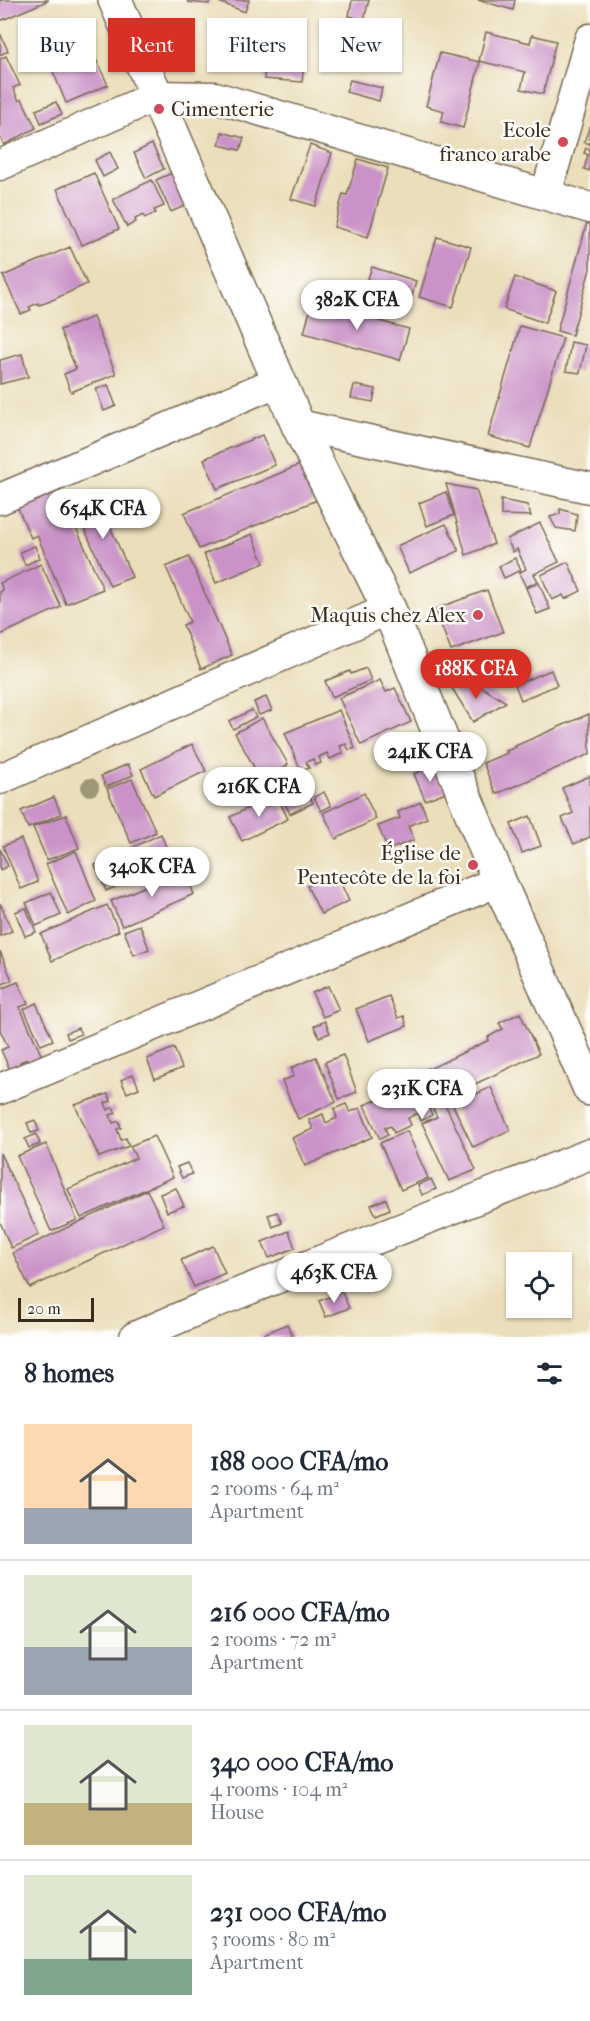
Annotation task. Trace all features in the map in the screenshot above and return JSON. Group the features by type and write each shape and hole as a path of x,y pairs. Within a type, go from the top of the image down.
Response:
{"street":[{"path":"115,0 298,425 389,609 499,881 590,1089"},
{"path":"546,195 590,39"},
{"path":"0,165 156,96 215,97 590,208"},
{"path":"0,499 279,381"},
{"path":"298,425 590,488"},
{"path":"0,779 389,609"},
{"path":"0,1089 499,881"},
{"path":"135,1337 204,1307 590,1154"}],"building":[{"path":"0,0 49,0 0,21"},
{"path":"188,0 210,0 209,4 188,2"},
{"path":"220,0 249,0 245,12 219,2"},
{"path":"352,0 369,0 364,18 349,16"},
{"path":"478,0 515,0 513,10"},
{"path":"486,32 530,43 532,35 556,41 543,94 521,89 525,72 479,61"},
{"path":"0,33 8,51 0,55"},
{"path":"440,53 480,62 463,128 441,122 444,111 426,106"},
{"path":"6,56 20,85 13,88 19,101 22,99 36,128 4,145 0,137 0,59"},
{"path":"96,59 108,85 66,103 53,72 96,72"},
{"path":"264,72 303,72 302,82 264,79"},
{"path":"350,80 382,88 379,101 346,92"},
{"path":"56,102 62,114 41,123 36,110"},
{"path":"590,126 590,144 584,142"},
{"path":"222,132 244,138 240,150 219,145"},
{"path":"152,144 164,169 146,178 134,153"},
{"path":"310,145 332,153 316,206 291,199"},
{"path":"586,148 590,149 590,171 584,169 588,155 584,153"},
{"path":"110,152 118,169 103,177 95,160"},
{"path":"358,159 388,168 368,237 334,227 343,194 347,195"},
{"path":"176,171 191,203 171,212 156,180"},
{"path":"94,173 119,229 82,245 57,189"},
{"path":"152,180 164,206 154,210 156,213 145,218 143,215 135,219 136,222 127,227 113,199"},
{"path":"587,223 590,224 590,269 572,335 557,331"},
{"path":"437,237 471,247 453,307 419,297"},
{"path":"70,247 87,284 48,302 29,307 31,310 21,314 3,276"},
{"path":"372,267 416,281 409,308 362,295"},
{"path":"515,277 556,291 545,323 504,309"},
{"path":"312,303 409,329 400,360 304,333"},
{"path":"93,317 116,374 71,392 64,374 76,369 60,330"},
{"path":"520,326 563,338 530,448 488,436"},
{"path":"571,342 586,345 580,373 566,371"},
{"path":"22,354 28,377 0,384 0,360"},
{"path":"108,385 116,406 104,411 96,389"},
{"path":"354,385 376,389 373,402 351,398"},
{"path":"262,435 275,465 217,489 204,459"},
{"path":"302,464 317,500 199,549 184,513"},
{"path":"57,484 103,589 66,604 37,535 31,538 15,502"},
{"path":"446,484 476,490 494,544 466,555"},
{"path":"446,492 454,515 427,526 419,503"},
{"path":"96,494 132,577 110,586 73,503"},
{"path":"501,500 527,505 531,516 501,515"},
{"path":"560,509 577,514 575,531 556,528 550,517 560,514"},
{"path":"540,523 559,562 534,574 538,581 526,587 519,573 526,569 517,549 513,552 507,539"},
{"path":"446,524 459,551 409,573 397,546"},
{"path":"252,534 264,563 216,583 204,554"},
{"path":"35,546 40,558 25,565 20,552"},
{"path":"189,557 232,655 201,669 183,625 190,622 166,567"},
{"path":"515,558 521,570 504,578 499,566"},
{"path":"568,562 581,591 565,599 563,595 552,600 541,575"},
{"path":"41,564 61,607 0,635 0,592 3,590 0,583"},
{"path":"539,583 550,609 537,614 526,588"},
{"path":"487,590 503,632 451,651 435,609"},
{"path":"366,668 371,680 332,697 325,681 350,671 351,674"},
{"path":"551,670 557,685 521,700 515,685"},
{"path":"380,680 386,692 395,688 411,722 361,745 339,698"},
{"path":"473,682 506,702 473,722 450,685"},
{"path":"266,697 272,710 259,715 254,702"},
{"path":"252,710 256,717 233,729 229,721"},
{"path":"339,710 355,748 349,750 346,744 340,746 343,753 330,759 327,753 319,757 321,763 315,765 313,759 306,762 309,768 301,771 285,733"},
{"path":"589,714 590,754 496,794 483,763 507,753 506,751 515,746"},
{"path":"262,718 288,764 276,776 263,783 235,733"},
{"path":"192,744 206,771 154,796 141,769"},
{"path":"128,764 133,775 106,787 101,776"},
{"path":"435,765 446,792 425,800 414,774"},
{"path":"590,776 590,837 574,844 562,818 573,813 562,788"},
{"path":"300,777 313,803 290,814 278,787"},
{"path":"132,779 156,832 131,843 107,789"},
{"path":"324,792 331,806 321,811 314,797"},
{"path":"364,793 376,819 336,839 323,813"},
{"path":"276,794 288,819 242,841 230,817"},
{"path":"54,797 61,814 28,828 21,811"},
{"path":"421,802 427,818 408,826 414,840 388,850 378,826 400,818 398,812"},
{"path":"66,815 79,848 47,860 33,827"},
{"path":"530,816 541,846 522,853 511,824"},
{"path":"161,834 172,862 106,891 95,865"},
{"path":"21,839 38,882 21,889 3,846"},
{"path":"0,849 8,866 0,870"},
{"path":"76,851 96,901 68,915 46,864"},
{"path":"184,870 194,894 122,926 111,901"},
{"path":"336,873 349,901 321,914 307,886"},
{"path":"51,892 61,915 36,926 26,903"},
{"path":"0,903 12,931 0,936"},
{"path":"107,905 119,931 52,961 41,934"},
{"path":"26,908 36,932 25,936 15,912"},
{"path":"140,925 149,949 134,955 124,931"},
{"path":"0,951 12,980 0,985"},
{"path":"18,982 28,1004 20,1007 43,1059 29,1065 27,1059 20,1062 22,1067 11,1072 1,1050 8,1047 0,1030 0,989"},
{"path":"328,986 339,1010 323,1017 312,993"},
{"path":"389,996 398,1018 404,1016 407,1026 369,1041 356,1009"},
{"path":"36,1003 53,1040 41,1045 24,1009"},
{"path":"520,1013 539,1054 445,1098 431,1068 489,1040 488,1037 503,1029 499,1023"},
{"path":"325,1021 330,1033 319,1037 314,1026"},
{"path":"78,1028 81,1034 68,1039 66,1033"},
{"path":"174,1048 182,1068 155,1079 147,1059"},
{"path":"343,1055 357,1092 339,1099 325,1062"},
{"path":"316,1057 336,1102 298,1119 282,1081 294,1076 291,1068"},
{"path":"428,1068 476,1170 449,1181 422,1123 437,1117 432,1107 429,1108 432,1115 421,1121 418,1113 408,1118 411,1125 394,1133 391,1126 385,1128 388,1135 380,1139 364,1105 379,1099 376,1092 401,1080 404,1086 421,1079 419,1072"},
{"path":"133,1074 139,1088 127,1093 121,1080"},
{"path":"491,1087 510,1130 473,1147 453,1105"},
{"path":"108,1094 111,1101 105,1103 108,1110 113,1107 116,1113 110,1115 113,1123 119,1121 121,1128 117,1129 121,1140 126,1138 129,1146 99,1157 75,1105"},
{"path":"346,1104 350,1112 360,1108 372,1137 305,1166 292,1138 313,1129 309,1120 323,1114 326,1123 337,1118 334,1109"},
{"path":"35,1120 39,1131 31,1133 27,1123"},
{"path":"407,1131 428,1178 401,1190 380,1143"},
{"path":"36,1134 40,1144 29,1148 25,1139"},
{"path":"154,1136 173,1177 81,1218 68,1189 136,1158 130,1146"},
{"path":"46,1144 77,1220 51,1231 17,1156"},
{"path":"0,1153 39,1235 11,1248 0,1222"},
{"path":"187,1163 192,1174 182,1178 177,1167"},
{"path":"431,1179 436,1189 422,1195 418,1185"},
{"path":"176,1188 184,1206 167,1212 160,1194"},
{"path":"147,1190 164,1225 30,1288 13,1253"},
{"path":"386,1199 390,1209 376,1215 371,1205"},
{"path":"277,1212 282,1223 273,1227 268,1215"},
{"path":"289,1231 295,1248 269,1258 262,1242"},
{"path":"213,1246 225,1273 194,1287 181,1260"},
{"path":"342,1292 349,1308 326,1317 319,1301"},
{"path":"287,1324 293,1337 257,1337"}],"place":[{"name":"Cimenterie","path":"159,109"},
{"name":"Ecole franco arabe","path":"563,142"},
{"name":"Maquis chez Alex","path":"478,615"},
{"name":"Église de Pentecôte de la foi","path":"473,865"}]}
